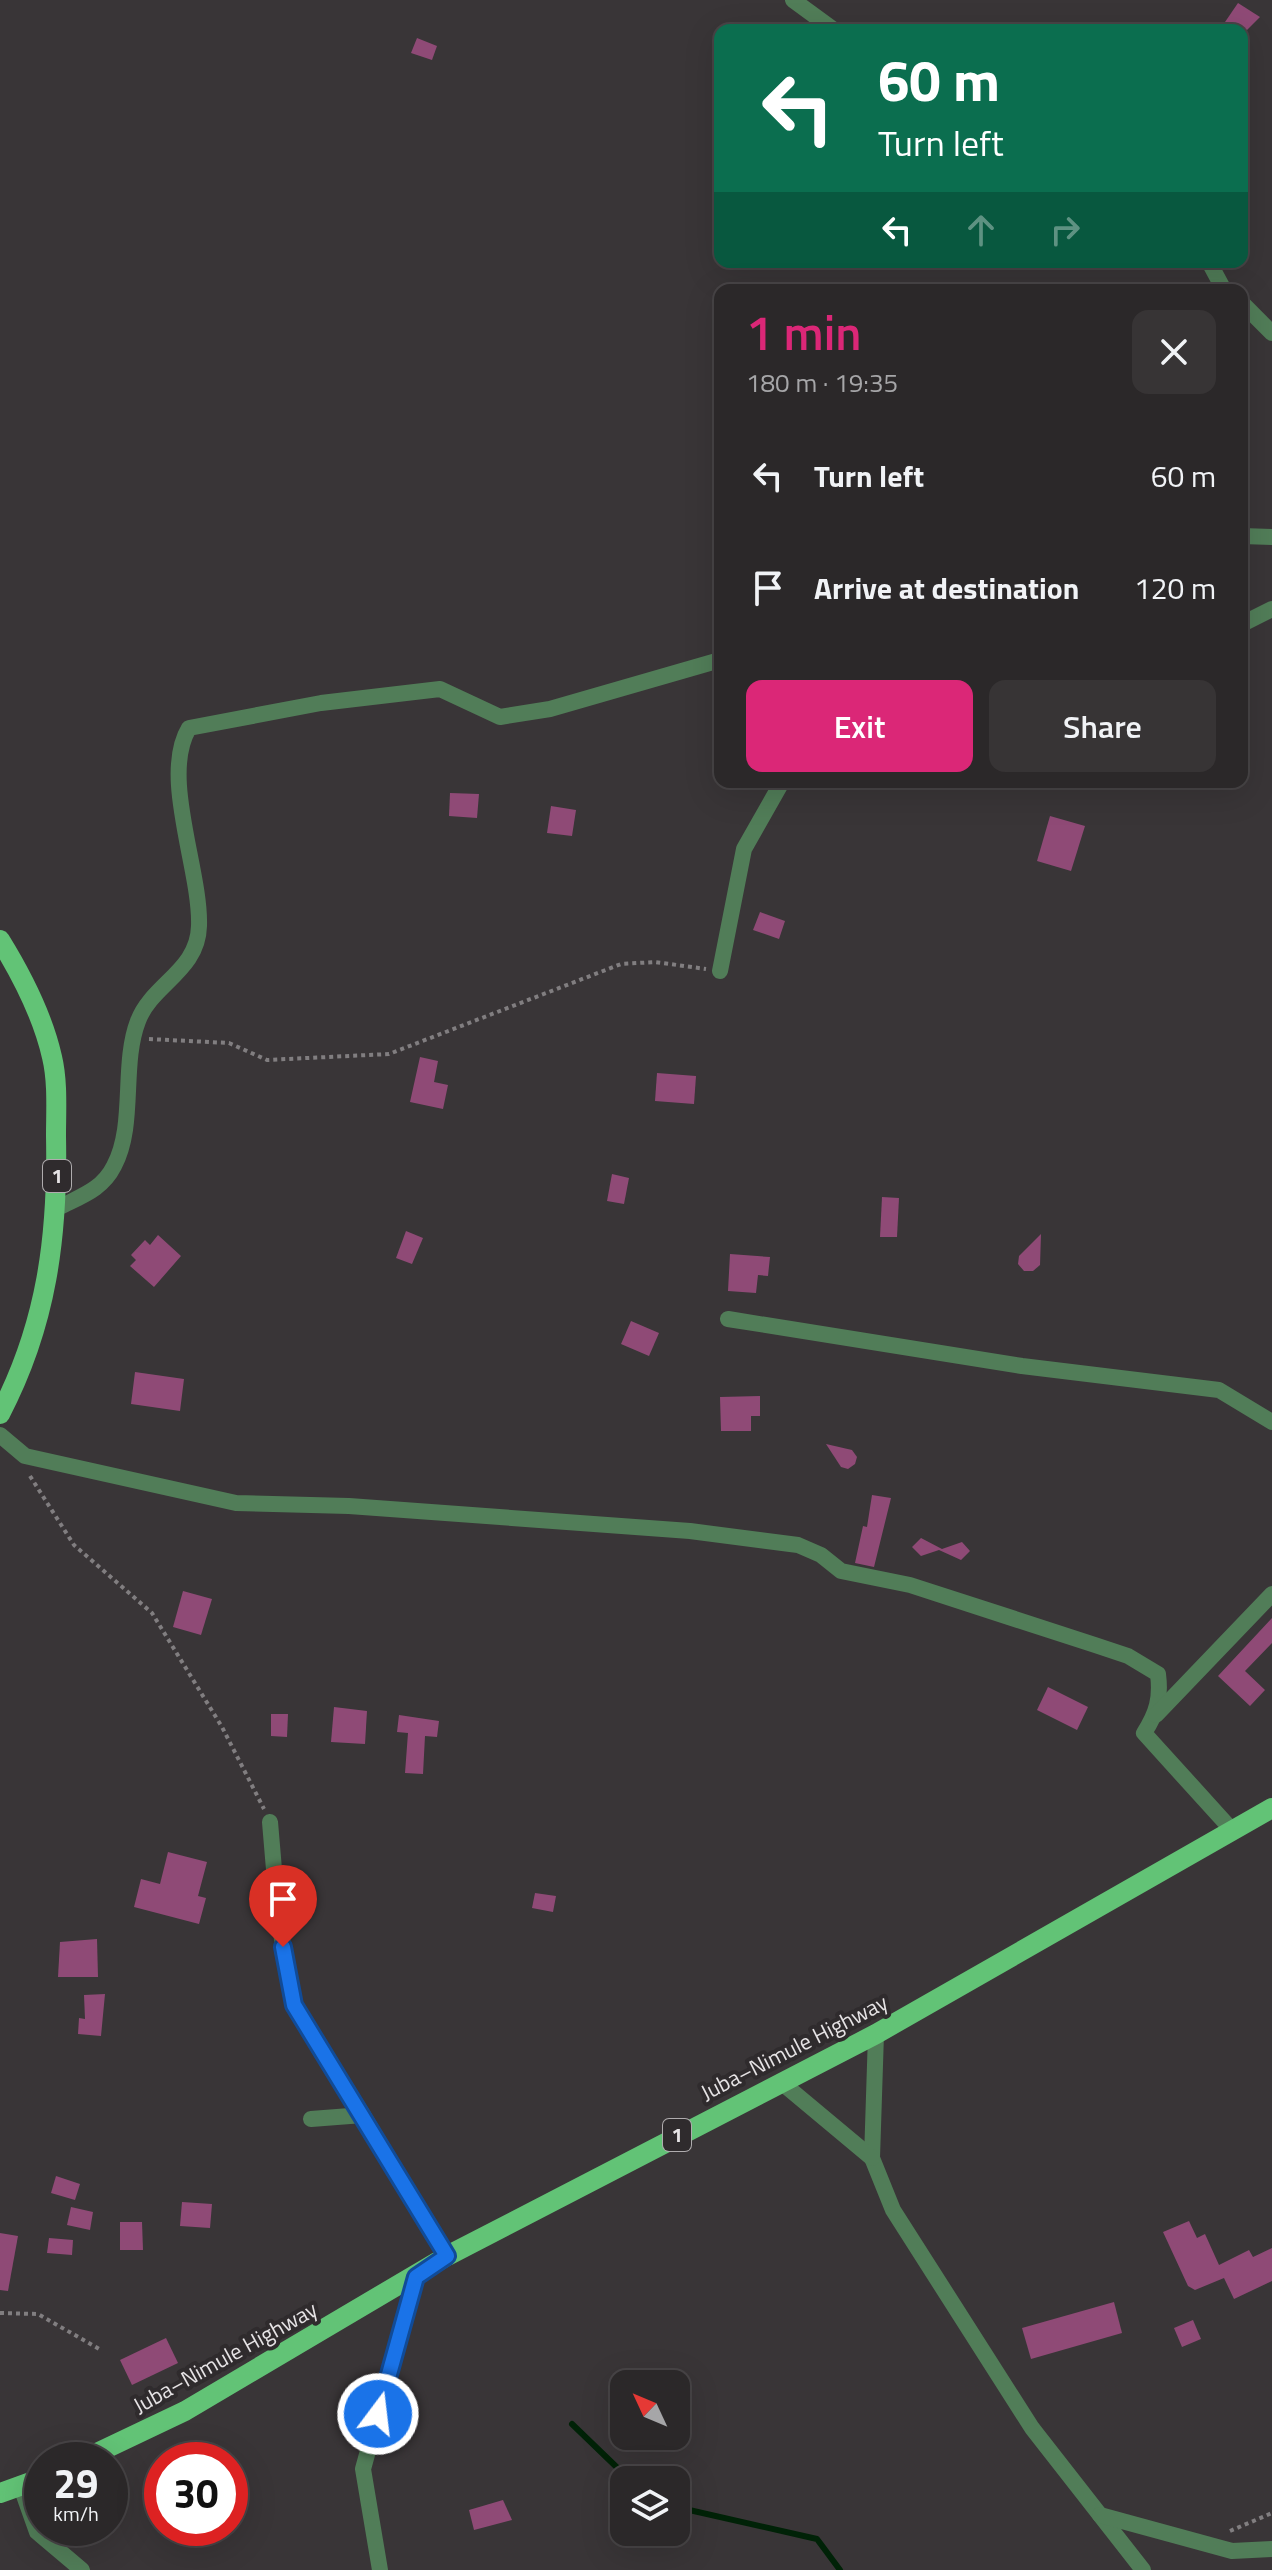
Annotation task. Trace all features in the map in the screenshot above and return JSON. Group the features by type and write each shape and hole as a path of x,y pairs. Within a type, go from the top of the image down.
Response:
{"main road":[{"name":"1","path":"0,940 18,969 52,1057 58,1208 50,1275 11,1393 0,1414"},
{"name":"Juba–Nimule Highway","path":"120,2442 185,2411 447,2256 876,2034 1272,1808"},
{"path":"0,2493 24,2486"}],"street":[{"path":"793,0 826,24"},
{"path":"1248,309 1272,333"},
{"path":"1248,536 1272,537"},
{"path":"1248,621 1272,609"},
{"path":"58,1208 102,1186 116,1162 133,1040 139,1019 191,958 199,927 180,776 180,743 189,728 321,703 440,689 500,717 550,709 714,662"},
{"path":"720,971 744,849 779,788"},
{"path":"728,1319 1022,1366 1219,1390 1272,1422"},
{"path":"0,1435 25,1456 236,1503 349,1506 674,1530 798,1545 821,1555 841,1571 910,1585 1128,1656 1158,1674 1160,1695 1155,1716"},
{"path":"1231,1829 1144,1733 1155,1716 1272,1594"},
{"path":"270,1822 271,1918 294,2005 447,2256"},
{"path":"876,2034 872,2158 893,2210 1032,2428 1143,2570"},
{"path":"781,2082 872,2158"},
{"path":"311,2119 363,2115"},
{"path":"380,2570 363,2469 416,2277"},
{"path":"21,2487 37,2532 82,2570"},
{"path":"1100,2515 1232,2551 1272,2549"}],"path":[{"path":"133,1040 188,1038 229,1043 267,1060 389,1054 621,964 655,962 720,971"},
{"path":"25,1456 29,1475 74,1545 152,1613 222,1727 270,1822"},
{"path":"0,2313 38,2314 101,2350"},
{"path":"1206,2542 1272,2513"}],"building":[{"path":"1238,3 1260,17 1248,29 1248,24 1225,22"},
{"path":"417,38 437,46 432,60 411,53"},
{"path":"450,793 479,794 477,818 449,816"},
{"path":"551,806 576,810 572,836 547,833"},
{"path":"1050,816 1085,826 1071,871 1037,861"},
{"path":"760,912 785,921 779,939 753,930"},
{"path":"420,1057 438,1061 434,1082 448,1085 443,1109 410,1102"},
{"path":"657,1073 696,1076 694,1104 655,1101"},
{"path":"612,1174 629,1178 624,1204 607,1201"},
{"path":"882,1197 899,1198 897,1237 880,1237"},
{"path":"406,1231 423,1238 412,1264 396,1258"},
{"path":"1041,1234 1040,1265 1033,1271 1024,1271 1018,1264 1019,1256"},
{"path":"158,1235 181,1256 154,1287 130,1266 136,1260 131,1255 145,1240 150,1245"},
{"path":"730,1254 770,1257 768,1276 758,1275 756,1293 728,1291"},
{"path":"631,1321 659,1333 649,1356 621,1344"},
{"path":"135,1372 184,1379 180,1411 131,1404"},
{"path":"760,1396 760,1416 751,1416 751,1431 721,1431 720,1397"},
{"path":"826,1444 852,1450 857,1457 855,1464 848,1469 841,1467"},
{"path":"872,1495 891,1498 874,1567 855,1563 863,1526 867,1527"},
{"path":"921,1538 942,1549 962,1542 970,1551 961,1560 939,1550 921,1556 912,1547"},
{"path":"183,1591 212,1599 201,1635 173,1627"},
{"path":"1272,1618 1272,1643 1245,1671 1265,1690 1250,1706 1218,1676"},
{"path":"1048,1687 1088,1707 1077,1730 1037,1710"},
{"path":"334,1707 367,1711 365,1744 331,1742"},
{"path":"271,1714 288,1714 287,1737 271,1736"},
{"path":"399,1715 439,1721 437,1737 425,1736 423,1774 405,1773 408,1733 397,1732"},
{"path":"168,1852 207,1862 198,1896 206,1898 199,1924 134,1907 141,1879 160,1884"},
{"path":"535,1893 556,1896 553,1912 532,1908"},
{"path":"97,1939 98,1977 58,1977 60,1942"},
{"path":"105,1994 101,2036 78,2034 79,2018 85,2019 84,1995"},
{"path":"56,2176 80,2184 75,2200 51,2193"},
{"path":"182,2202 212,2204 210,2228 180,2226"},
{"path":"71,2207 93,2212 90,2230 67,2225"},
{"path":"1189,2221 1197,2238 1205,2234 1219,2265 1249,2250 1253,2257 1272,2248 1272,2281 1234,2299 1224,2278 1195,2290 1188,2286 1163,2232"},
{"path":"120,2222 142,2222 143,2250 120,2250"},
{"path":"0,2233 18,2236 8,2291 0,2290"},
{"path":"49,2238 73,2240 72,2255 47,2253"},
{"path":"1114,2302 1122,2333 1031,2359 1022,2328"},
{"path":"1193,2320 1201,2339 1182,2347 1174,2328"},
{"path":"166,2338 178,2363 132,2385 120,2360"},
{"path":"503,2500 512,2520 474,2530 469,2510"}],"waterway":[{"path":"572,2424 616,2466"},
{"path":"690,2510 817,2539 840,2570"}],"route":[{"path":"283,1947 294,2005 447,2256 416,2277 378,2414"}]}
